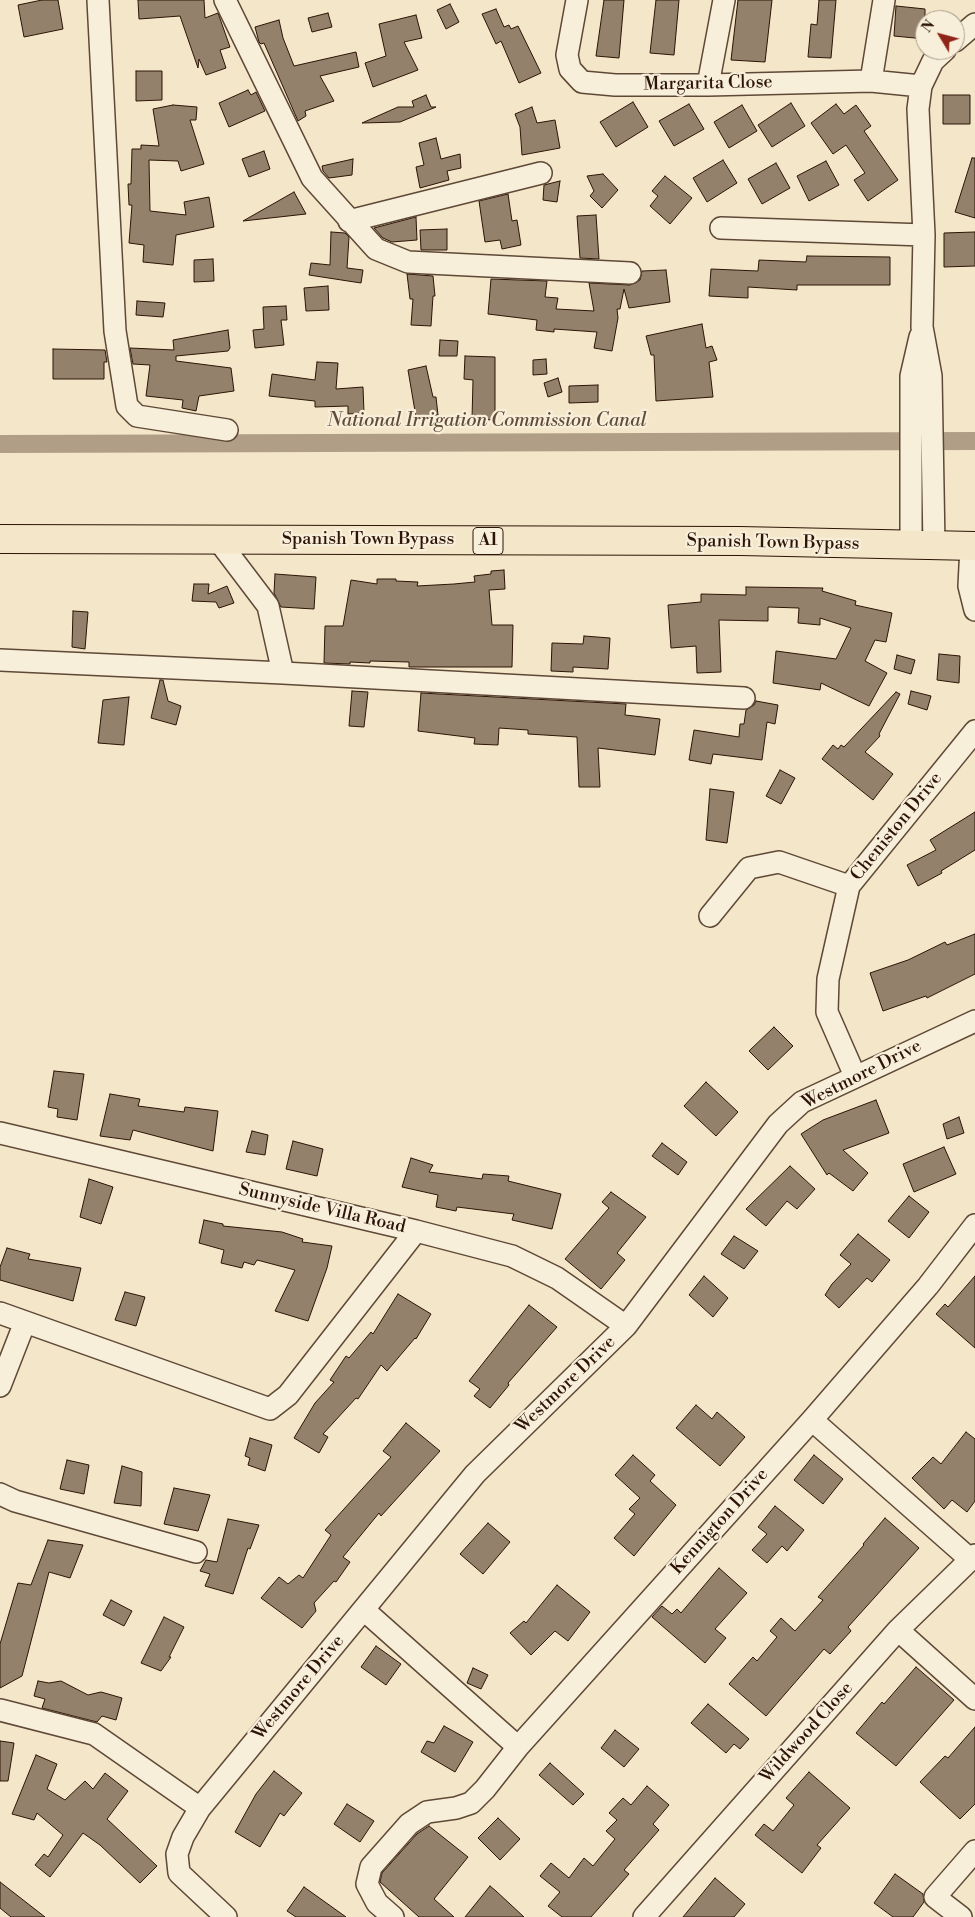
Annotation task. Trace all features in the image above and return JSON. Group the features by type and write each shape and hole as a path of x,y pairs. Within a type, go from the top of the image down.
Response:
{"main road":[{"name":"Spanish Town Bypass","path":"0,539 740,541 973,546"}],"street":[{"path":"98,0 114,331 127,406 137,416 227,430"},
{"path":"225,0 312,178 376,249 408,262 630,272"},
{"name":"Margarita Close","path":"577,0 567,55 570,68 582,82 615,85 708,85 871,81 921,86"},
{"path":"708,85 724,0"},
{"path":"871,81 884,0"},
{"path":"965,32 975,24"},
{"path":"923,545 911,466 911,376 922,327 924,235 918,109 921,86 934,60"},
{"path":"349,221 541,173"},
{"path":"721,228 924,235"},
{"path":"922,327 931,376 933,427 933,467 923,545"},
{"path":"218,540 268,606 283,673"},
{"path":"973,546 970,586 975,610"},
{"path":"0,660 744,698"},
{"name":"Cheniston Drive","path":"855,1076 827,1012 828,979 849,886 975,731"},
{"path":"710,916 749,868 779,862 849,886"},
{"name":"Westmore Drive","path":"226,1917 179,1873 177,1854 183,1837 200,1808 474,1474 626,1326 778,1124 802,1102 855,1076 974,1023"},
{"name":"Sunnyside Villa Road","path":"0,1133 416,1231 512,1256 557,1278 626,1326"},
{"name":"Kennigton Drive","path":"393,1917 377,1902 367,1884 371,1868 409,1824 427,1812 456,1808 471,1803 485,1789 518,1747 812,1420 928,1286 975,1225"},
{"path":"0,1314 270,1409 288,1395 416,1231"},
{"path":"0,1386 25,1322"},
{"path":"812,1420 973,1557"},
{"path":"0,1494 15,1501 196,1552"},
{"name":"Wildwood Close","path":"644,1917 898,1630 973,1557"},
{"path":"364,1610 518,1747"},
{"path":"898,1630 975,1699"},
{"path":"0,1710 94,1734 200,1808"},
{"path":"961,1917 935,1897 975,1851"}],"building":[{"path":"42,0 58,0 63,29 24,37 18,5"},
{"path":"138,0 204,0 205,18 218,13 230,47 220,50 226,68 206,75 199,59 198,68 180,16 139,19"},
{"path":"604,0 624,0 619,58 596,56"},
{"path":"656,0 679,0 674,55 650,53"},
{"path":"738,0 772,0 765,62 731,60"},
{"path":"819,0 836,0 831,58 808,57 811,24 817,25"},
{"path":"450,4 459,22 446,29 437,10"},
{"path":"896,6 925,9 915,10 915,38 894,36"},
{"path":"496,9 504,27 509,25 511,29 518,26 541,73 519,83 501,41 496,44 482,14"},
{"path":"328,13 332,27 312,32 308,18"},
{"path":"416,15 422,38 404,42 418,70 373,87 365,63 386,56 379,24"},
{"path":"279,20 283,38 294,66 356,52 359,67 320,76 334,101 305,111 306,116 298,121 264,43 261,44 259,42 255,27"},
{"path":"136,71 162,71 162,100 136,101"},
{"path":"248,90 251,95 256,92 265,111 229,127 219,103"},
{"path":"426,95 431,107 436,107 400,122 362,123 398,107 414,107 412,101"},
{"path":"943,95 970,95 970,124 943,124"},
{"path":"633,102 648,127 616,147 600,122"},
{"path":"791,103 805,126 772,147 758,125"},
{"path":"689,104 704,129 674,146 659,121"},
{"path":"836,104 844,114 856,105 871,126 864,131 898,180 868,201 854,180 865,173 846,145 833,154 811,123"},
{"path":"173,105 197,107 196,120 190,120 204,164 181,171 178,161 149,160 150,211 186,215 184,202 209,197 214,227 176,235 173,265 143,262 144,245 129,243 132,205 129,205 128,184 131,184 132,149 141,149 141,145 159,146 153,109"},
{"path":"742,105 757,131 729,148 714,122"},
{"path":"532,107 537,123 555,120 560,148 522,155 520,127 515,114"},
{"path":"436,138 441,159 460,154 461,168 447,171 449,180 420,188 416,167 424,165 419,143"},
{"path":"264,151 270,169 249,177 242,159"},
{"path":"972,158 975,158 975,218 955,212"},
{"path":"353,159 352,175 329,178 323,171 322,166"},
{"path":"723,160 737,183 707,202 693,178"},
{"path":"826,161 839,185 809,201 797,176"},
{"path":"776,163 790,188 762,204 748,179"},
{"path":"603,174 618,190 602,208 590,196 594,191 587,176"},
{"path":"665,176 692,198 670,224 650,206 658,196 652,191"},
{"path":"560,181 557,202 543,200 544,185"},
{"path":"294,192 306,214 243,221"},
{"path":"508,194 512,221 517,220 521,245 502,249 500,240 485,242 479,201"},
{"path":"596,215 599,259 580,258 577,216"},
{"path":"416,217 417,240 392,242 383,238 374,228"},
{"path":"447,229 447,250 421,250 420,230"},
{"path":"331,232 345,233 349,237 347,268 363,270 361,283 309,275 311,263 330,265"},
{"path":"975,232 975,266 944,267 944,233"},
{"path":"807,256 890,257 890,285 797,285 797,290 748,287 748,298 709,296 711,269 758,271 759,260 806,262"},
{"path":"213,259 214,281 194,282 194,260"},
{"path":"666,270 670,302 629,308 624,289 620,309 617,309 618,318 612,351 594,348 597,332 554,329 554,332 536,330 537,320 488,314 491,279 547,281 545,297 558,298 556,309 594,311 589,283 630,285 640,280 642,271"},
{"path":"407,274 433,276 435,296 433,296 431,326 411,325 413,299 410,299"},
{"path":"328,286 329,310 306,311 304,288"},
{"path":"137,301 165,303 163,317 136,315"},
{"path":"286,306 287,320 281,320 284,345 255,348 253,330 264,329 263,307"},
{"path":"702,324 706,348 712,346 717,360 709,362 713,397 656,401 654,355 651,355 646,336"},
{"path":"228,330 230,348 228,351 176,356 176,361 231,368 234,391 199,396 196,411 182,408 183,400 146,396 150,365 133,364 130,348 174,350 173,340"},
{"path":"440,340 458,341 457,356 439,356"},
{"path":"53,349 105,350 107,362 104,362 104,379 53,379"},
{"path":"465,356 495,357 495,420 472,419 473,380 464,379"},
{"path":"546,359 547,374 533,375 533,360"},
{"path":"317,362 338,363 336,389 363,387 364,413 348,414 348,406 315,407 315,401 269,396 272,374 315,380"},
{"path":"426,366 433,397 436,397 438,415 416,417 408,370"},
{"path":"558,378 562,392 548,397 544,383"},
{"path":"598,385 598,402 569,403 569,386"},
{"path":"504,570 505,589 489,590 492,625 513,625 512,667 409,667 409,662 370,661 370,663 350,662 350,664 324,663 325,626 343,626 351,580 377,584 377,579 396,579 396,581 418,582 417,586 454,584 475,582 474,576 491,574 491,571"},
{"path":"275,574 316,577 314,609 281,607 274,593"},
{"path":"194,584 209,584 208,594 227,586 234,603 219,608 216,602 192,601"},
{"path":"746,587 823,588 822,591 856,601 855,605 892,613 886,642 875,640 865,661 887,673 869,706 821,683 820,690 773,683 776,651 836,659 851,628 820,618 820,625 798,623 799,608 768,607 768,621 719,620 721,672 697,673 696,646 671,648 668,605 701,602 701,594 746,595"},
{"path":"73,611 88,612 85,649 72,647"},
{"path":"584,636 610,638 608,669 573,667 573,672 551,671 552,643 583,644"},
{"path":"939,654 960,656 959,683 937,680"},
{"path":"897,655 915,660 911,674 894,669"},
{"path":"160,680 163,680 168,701 181,706 176,725 151,718"},
{"path":"352,691 368,692 364,727 349,726"},
{"path":"911,691 931,696 927,710 908,704"},
{"path":"896,692 900,694 879,734 880,736 865,752 893,774 873,800 822,759 833,745 838,749 841,745 844,747"},
{"path":"421,693 626,704 625,715 660,719 655,755 598,748 600,787 579,787 577,737 528,734 528,730 499,728 498,745 474,744 475,738 418,731"},
{"path":"129,697 124,745 98,743 103,700"},
{"path":"756,701 778,705 775,724 767,722 762,760 713,754 711,764 689,760 694,730 739,737 740,724 744,724 746,710 754,705"},
{"path":"780,770 795,778 781,804 766,796"},
{"path":"710,789 734,792 727,843 706,840"},
{"path":"975,812 975,850 941,871 942,873 918,886 907,865 936,850 930,840"},
{"path":"975,934 975,974 927,998 926,996 883,1011 870,973 908,960 945,942 947,945"},
{"path":"774,1027 793,1046 768,1070 749,1051"},
{"path":"54,1071 84,1074 77,1120 57,1117 58,1109 48,1107"},
{"path":"706,1082 738,1112 716,1136 684,1106"},
{"path":"110,1094 140,1099 138,1106 184,1112 185,1107 218,1111 213,1151 133,1130 130,1140 100,1136"},
{"path":"876,1100 889,1133 843,1150 868,1173 853,1191 829,1173 827,1175 801,1134 823,1120"},
{"path":"959,1117 964,1133 947,1139 943,1124"},
{"path":"252,1131 268,1135 265,1155 246,1152"},
{"path":"293,1141 323,1149 317,1176 286,1169"},
{"path":"662,1143 687,1162 678,1175 652,1156"},
{"path":"944,1147 956,1174 914,1192 903,1164"},
{"path":"411,1158 433,1165 429,1172 482,1179 483,1174 509,1176 508,1181 561,1194 552,1229 512,1220 514,1214 457,1207 456,1211 436,1207 438,1195 402,1187"},
{"path":"790,1166 815,1189 797,1209 787,1201 766,1226 746,1209"},
{"path":"89,1179 113,1187 101,1224 80,1217"},
{"path":"611,1192 646,1217 617,1253 625,1260 601,1289 565,1259 609,1208 602,1202"},
{"path":"909,1196 929,1212 909,1238 888,1221"},
{"path":"204,1220 223,1224 223,1226 282,1232 303,1239 302,1242 332,1246 327,1268 308,1321 275,1311 295,1270 257,1260 254,1265 244,1262 242,1268 221,1263 224,1250 199,1243"},
{"path":"858,1234 890,1260 872,1282 867,1278 839,1308 825,1295 832,1284 851,1264 840,1255"},
{"path":"734,1236 758,1251 744,1269 721,1254"},
{"path":"7,1248 30,1254 28,1259 81,1268 73,1301 0,1280 0,1267"},
{"path":"704,1276 728,1298 713,1317 689,1295"},
{"path":"975,1276 975,1348 936,1314 945,1304 948,1307"},
{"path":"125,1292 145,1297 136,1326 115,1320"},
{"path":"398,1294 431,1314 416,1339 387,1371 381,1365 358,1399 356,1398 323,1434 328,1437 319,1453 294,1438 315,1403 334,1382 330,1380 346,1356 349,1358 371,1332 373,1334"},
{"path":"529,1305 557,1327 508,1383 509,1385 490,1408 474,1396 480,1389 469,1381"},
{"path":"696,1405 712,1419 717,1412 745,1437 720,1466 676,1428"},
{"path":"406,1423 440,1451 381,1516 379,1513 343,1557 350,1562 336,1582 334,1581 314,1603 316,1611 302,1628 261,1598 279,1577 288,1584 299,1575 303,1578 331,1535 325,1530 391,1457 383,1451"},
{"path":"966,1432 975,1439 975,1501 967,1512 952,1500 944,1509 912,1478 933,1457 941,1464"},
{"path":"250,1438 272,1445 265,1471 248,1465 250,1458 245,1456"},
{"path":"633,1455 655,1475 650,1481 676,1505 634,1556 614,1538 635,1514 629,1509 640,1498 615,1475"},
{"path":"814,1455 843,1479 823,1504 794,1480"},
{"path":"67,1460 89,1465 84,1494 60,1489"},
{"path":"122,1466 142,1472 141,1506 114,1503"},
{"path":"174,1488 210,1495 198,1531 164,1524"},
{"path":"775,1506 804,1530 787,1551 782,1546 767,1563 752,1550 767,1534 758,1527"},
{"path":"885,1518 919,1548 848,1627 851,1631 830,1654 824,1649 766,1716 729,1684 753,1657 757,1661 777,1637 770,1631 781,1618 795,1631 823,1600 818,1597"},
{"path":"228,1519 259,1525 250,1549 248,1548 233,1594 205,1586 210,1574 200,1571 206,1560 217,1562"},
{"path":"488,1523 510,1542 483,1574 460,1554"},
{"path":"48,1540 83,1545 70,1578 49,1572 22,1676 0,1688 0,1644 18,1583 31,1585"},
{"path":"719,1568 747,1593 715,1629 726,1638 705,1663 652,1617 662,1606 672,1614 677,1609 681,1613"},
{"path":"557,1585 590,1612 568,1641 555,1631 531,1655 510,1633 524,1621 526,1623"},
{"path":"111,1600 132,1611 124,1626 103,1615"},
{"path":"164,1617 184,1627 169,1657 171,1657 161,1671 141,1663"},
{"path":"376,1646 401,1664 386,1685 361,1667"},
{"path":"916,1667 954,1700 896,1766 856,1733 882,1702 884,1704"},
{"path":"473,1668 488,1675 481,1689 467,1683"},
{"path":"38,1681 49,1683 61,1681 88,1695 101,1692 122,1698 116,1720 102,1716 97,1722 42,1708 45,1699 34,1696"},
{"path":"708,1704 749,1739 740,1749 734,1744 726,1753 691,1723"},
{"path":"444,1726 473,1742 455,1772 421,1752 427,1741 434,1743"},
{"path":"975,1727 975,1804 960,1819 920,1782 945,1756 948,1758"},
{"path":"615,1730 639,1749 624,1767 601,1748"},
{"path":"0,1741 14,1743 8,1781 0,1781"},
{"path":"36,1755 57,1764 47,1789 65,1800 85,1781 93,1789 105,1773 128,1791 107,1819 157,1866 140,1883 100,1845 83,1833 50,1877 35,1865 44,1854 48,1857 63,1835 37,1813 34,1820 12,1814"},
{"path":"550,1763 584,1794 573,1805 539,1775"},
{"path":"274,1771 302,1793 284,1816 280,1813 260,1847 235,1832 256,1794"},
{"path":"809,1772 850,1808 817,1845 821,1848 802,1873 755,1835 764,1824 773,1831 794,1805 786,1798"},
{"path":"647,1786 669,1805 653,1824 659,1830 624,1870 629,1874 591,1917 562,1917 548,1906 560,1892 540,1876 551,1863 569,1878 584,1858 593,1866 615,1839 606,1831 617,1820 609,1813 623,1798 631,1805"},
{"path":"347,1804 374,1821 360,1842 334,1824"},
{"path":"498,1818 520,1839 500,1860 478,1838"},
{"path":"429,1826 468,1857 434,1899 454,1917 419,1917 380,1882 382,1873 417,1834"},
{"path":"895,1874 923,1894 924,1902 913,1917 893,1917 874,1903"},
{"path":"715,1878 745,1904 734,1917 683,1917"},
{"path":"0,1882 45,1917 11,1917 0,1908"},
{"path":"490,1886 496,1891 524,1917 465,1917"},
{"path":"304,1887 346,1917 296,1917 287,1911"}],"waterway":[{"name":"National Irrigation Commission Canal","path":"0,444 975,441"}]}
